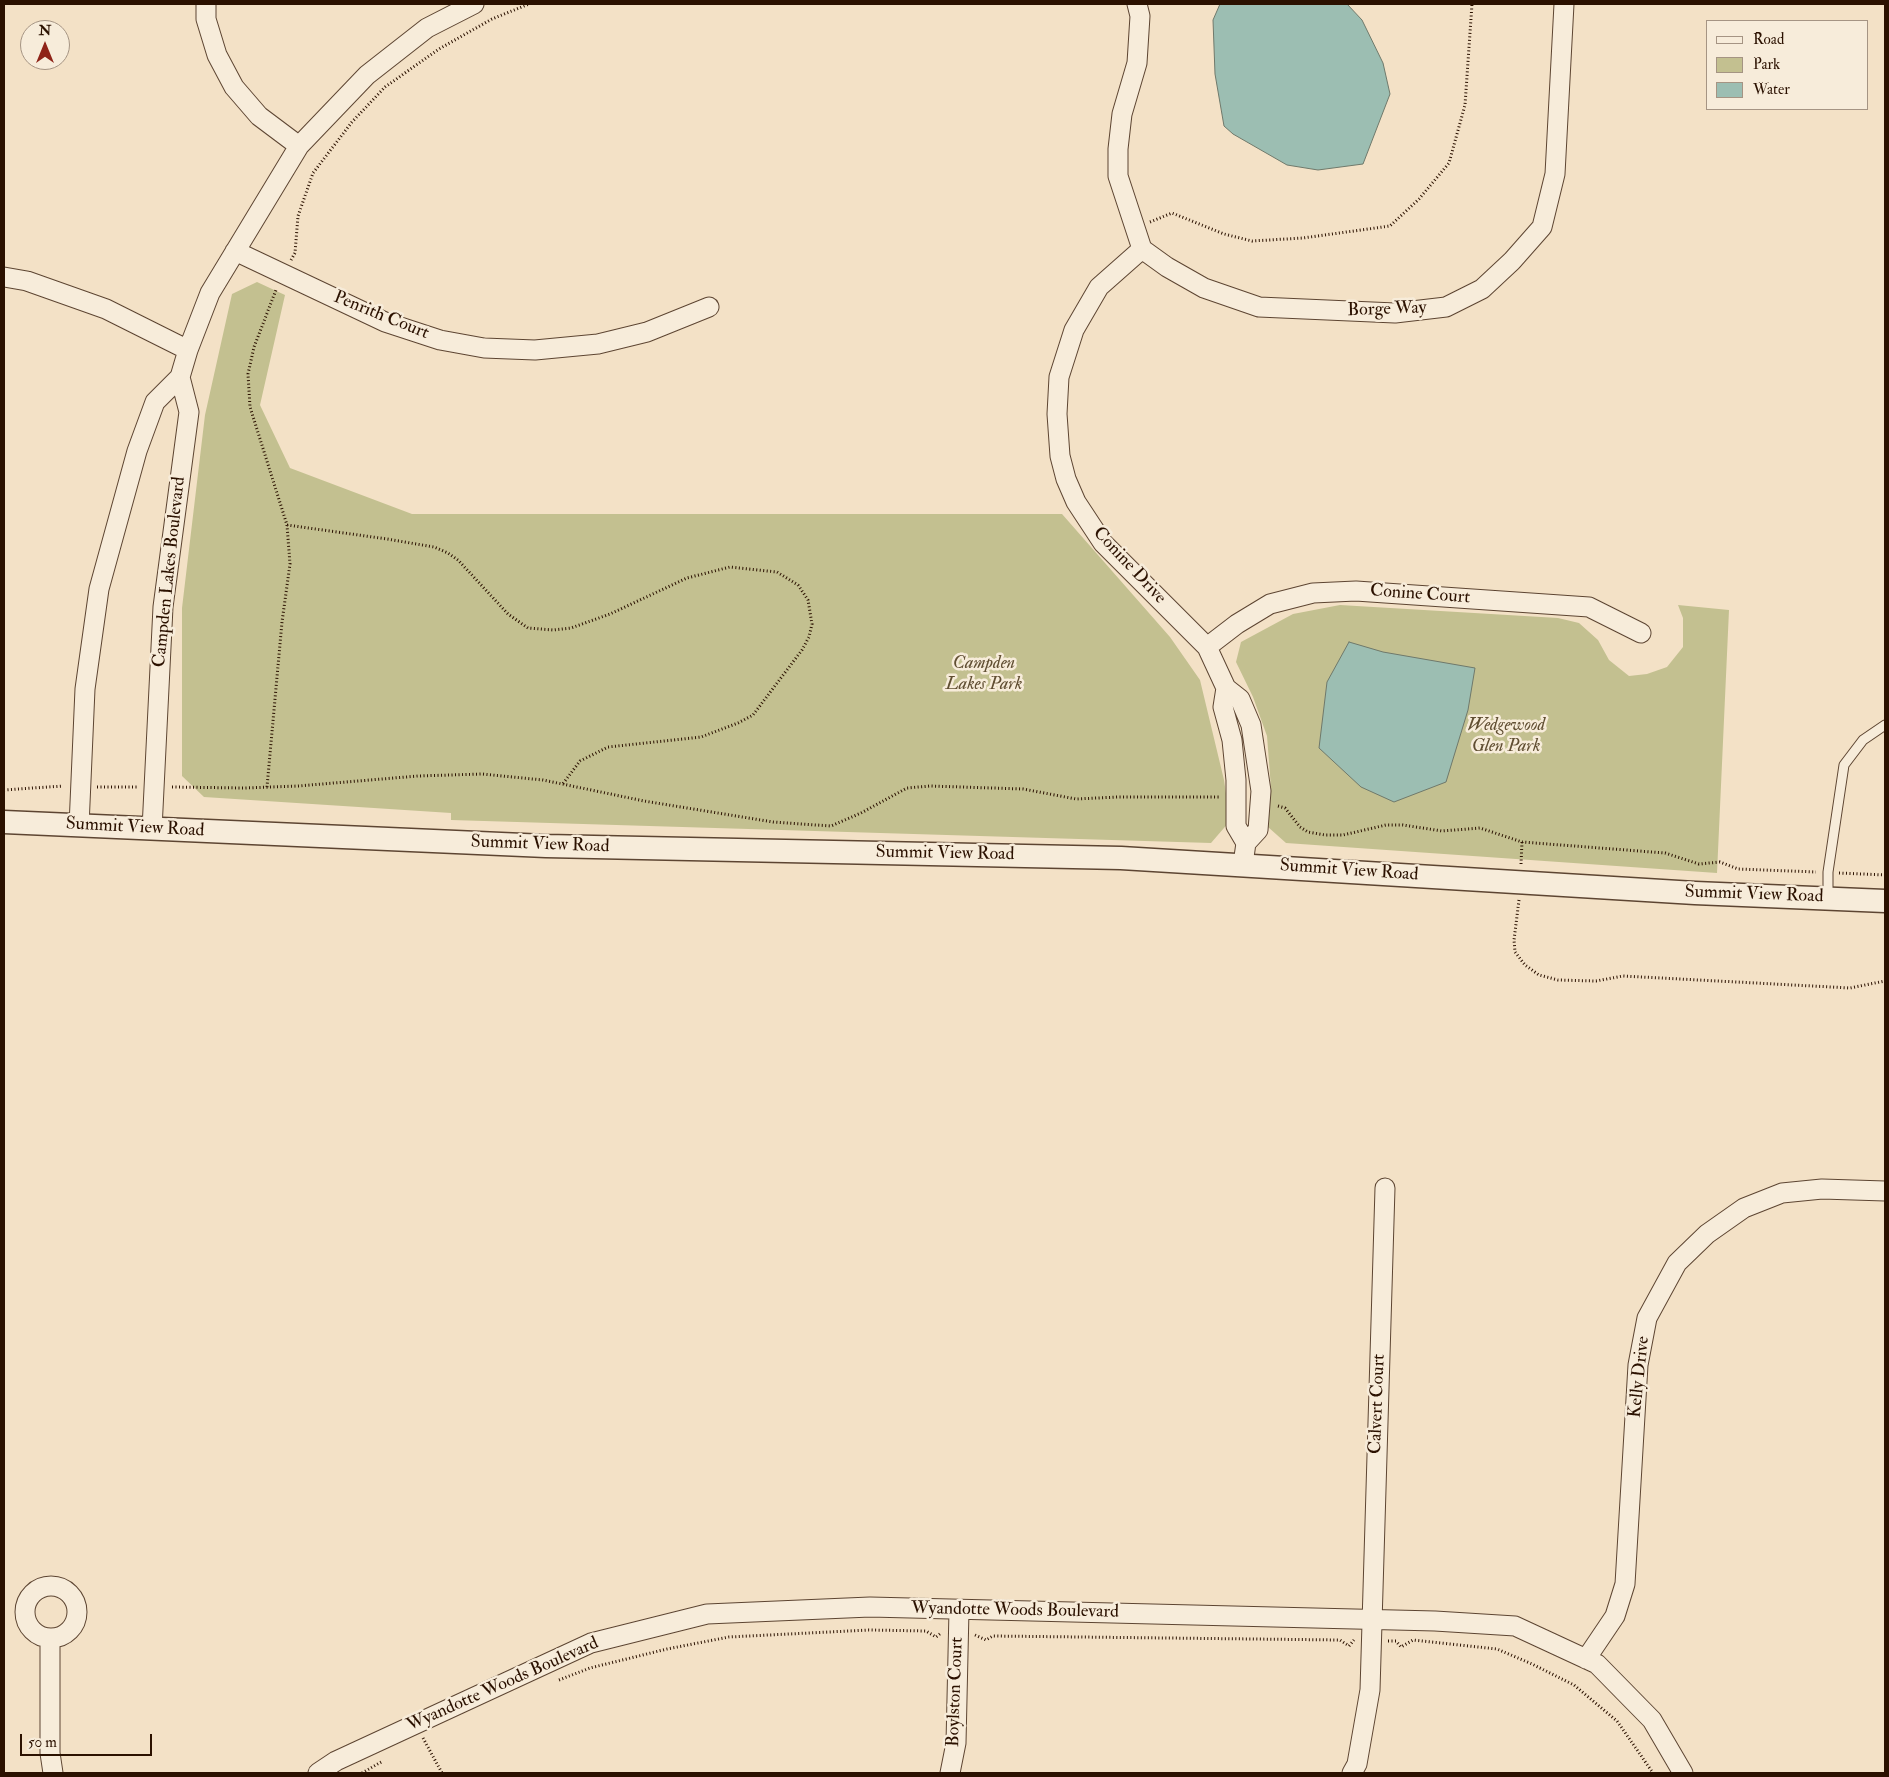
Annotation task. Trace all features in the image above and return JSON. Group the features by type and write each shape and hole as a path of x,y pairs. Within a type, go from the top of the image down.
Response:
{"street":[{"path":"206,4 206,19 217,55 234,86 259,116 299,146"},
{"path":"79,826 85,689 99,589 137,451 155,402 180,377 188,350 210,293 299,146 367,75 427,28 474,4"},
{"path":"1138,4 1140,16 1137,63 1122,114 1118,148 1118,176 1142,249"},
{"name":"Borge Way","path":"1142,249 1167,267 1204,288 1258,307 1395,313 1446,307 1482,289 1512,261 1542,227 1555,174 1564,4"},
{"name":"Conine Drive","path":"1142,249 1099,287 1074,330 1059,376 1057,414 1060,456 1066,479 1076,502 1103,543 1207,647 1226,688 1240,699 1251,725 1258,762 1261,801 1258,830 1245,854"},
{"name":"Penrith Court","path":"235,251 385,322 440,340 484,348 535,350 598,344 647,332 709,308"},
{"path":"4,277 28,281 106,309 188,350"},
{"name":"Campden Lakes Boulevard","path":"152,829 163,607 189,412 180,377"},
{"name":"Conine Court","path":"1207,647 1237,624 1270,604 1313,593 1356,591 1589,607 1641,633"},
{"name":"Conine Drive","path":"1226,688 1223,707 1232,740 1236,826 1245,854"},
{"name":"Summit View Road","path":"4,822 546,846 1103,857 1245,854 1695,893 1885,901"},
{"name":"Calvert Court","path":"1352,1773 1357,1764 1370,1690 1385,1188"},
{"name":"Kelly Drive","path":"1586,1659 1615,1616 1625,1584 1638,1365 1647,1318 1677,1263 1707,1234 1744,1208 1782,1193 1822,1189 1885,1191"},
{"name":"Wyandotte Woods Boulevard","path":"318,1773 336,1762 591,1643 707,1614 870,1608 1372,1620 1515,1626 1597,1664 1652,1720 1683,1773"},
{"name":"Boylston Court","path":"950,1773 956,1743 959,1610"},
{"path":"50,1639 50,1753 53,1773"}],"lane":[{"path":"1828,898 1828,872 1844,765 1863,740 1885,726"}],"path":[{"path":"267,787 281,632 290,564 287,525 250,407 248,374 254,347 294,252 298,216 312,174 352,122 385,87 439,49 492,19 529,4"},
{"path":"1136,228 1172,213 1224,234 1252,241 1303,238 1390,226 1419,199 1449,163 1465,105 1472,4"},
{"path":"287,525 387,539 441,550 458,560 508,614 528,628 553,630 572,628 610,614 687,578 730,567 761,568 777,572 798,586 808,600 812,624 809,637 802,650 753,715 738,723 701,737 608,747 580,762 562,785"},
{"path":"4,790 81,787 267,787 418,776 482,774 543,780 753,819 831,826 861,813 907,788 930,786 1023,789 1076,799 1206,796 1236,798"},
{"path":"1261,801 1285,808 1300,827 1308,832 1325,835 1343,835 1386,825 1403,825 1442,831 1480,828 1522,842 1665,853 1699,864 1720,862 1738,869 1885,875"},
{"path":"1520,866 1522,842"},
{"path":"1519,898 1514,940 1515,952 1525,965 1539,975 1558,980 1596,981 1624,976 1850,988 1885,980"},
{"path":"556,1680 590,1668 628,1658 729,1637 870,1630 926,1631 936,1637 941,1633 979,1635 986,1640 993,1636 1340,1640 1348,1646 1354,1640 1371,1642 1396,1641 1401,1647 1413,1640 1454,1643 1497,1649 1574,1685 1617,1722 1653,1773"},
{"path":"415,1742 428,1735"},
{"path":"423,1738 442,1773"},
{"path":"362,1773 390,1757"}],"green space":[{"name":"Campden Lakes Park","path":"257,282 285,295 260,405 290,468 412,514 1062,514 1170,637 1200,680 1224,780 1230,821 1211,843 451,820 451,813 204,797 182,776 182,608 205,415 232,294"},
{"name":"Wedgewood Glen Park","path":"1340,605 1558,618 1579,623 1598,640 1609,660 1629,676 1647,674 1667,667 1683,647 1683,618 1678,605 1729,610 1717,873 1286,843 1268,827 1271,788 1267,736 1253,697 1236,662 1241,642 1293,614"}],"water":[{"path":"1220,4 1347,4 1362,20 1383,63 1390,94 1363,164 1318,170 1287,165 1233,134 1224,126 1215,74 1213,20"},
{"path":"1349,642 1383,652 1475,668 1468,710 1446,782 1394,802 1361,787 1319,748 1327,682"}]}
